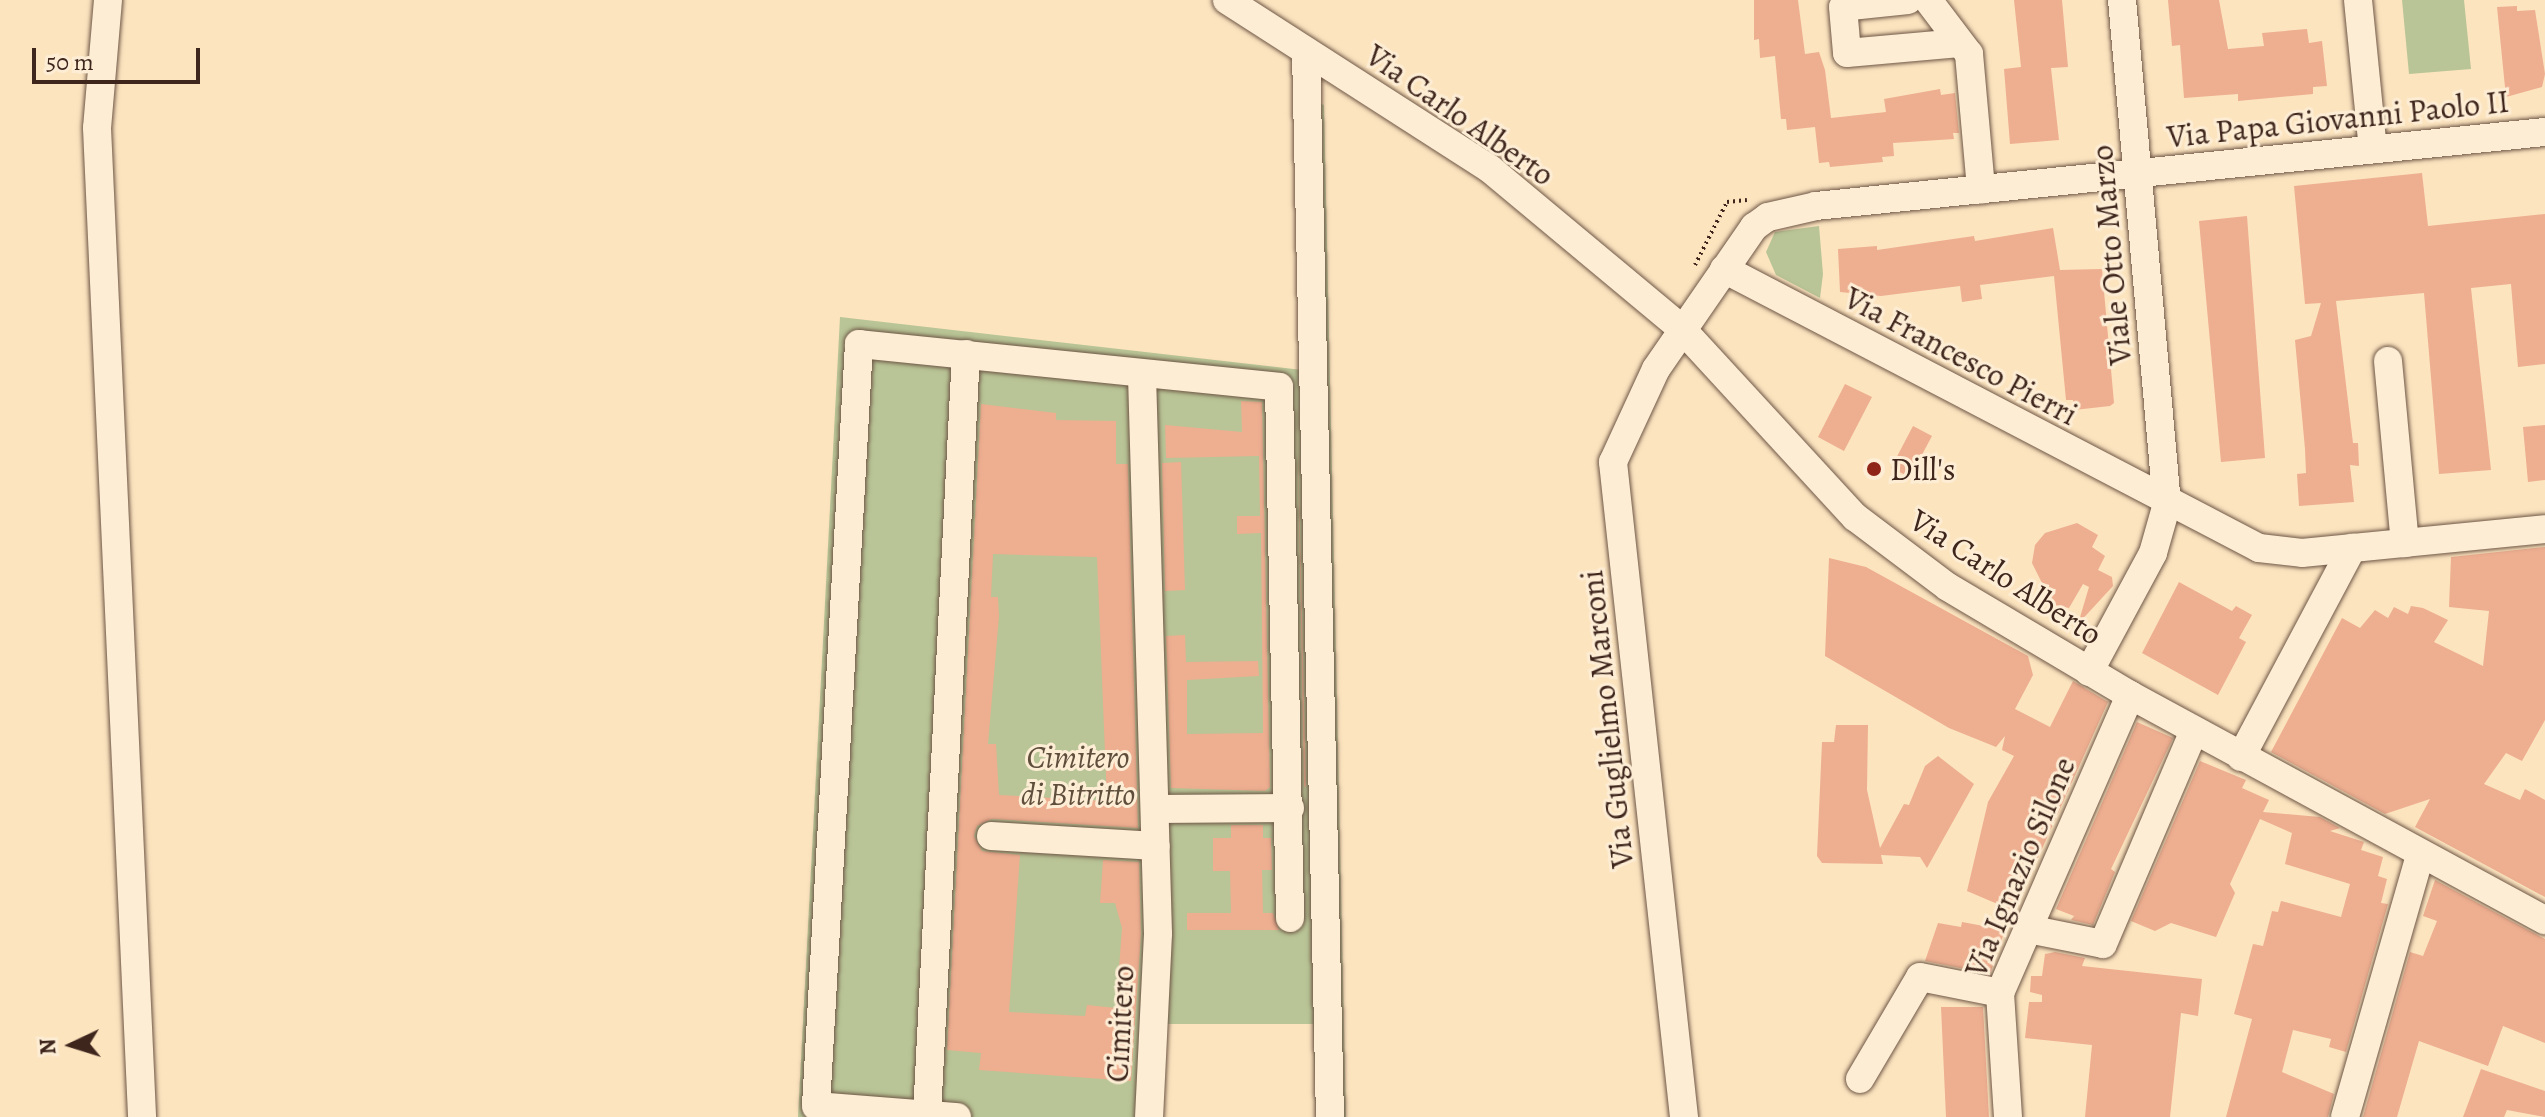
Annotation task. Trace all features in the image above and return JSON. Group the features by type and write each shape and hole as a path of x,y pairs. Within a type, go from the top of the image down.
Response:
{"street":[{"path":"108,0 97,128 142,1117"},
{"name":"Via Carlo Alberto","path":"1227,0 1490,169 1681,328 1855,517 1948,587 2194,731 2545,920"},
{"path":"1908,0 1843,7 1847,53 1960,43"},
{"path":"1928,0 1969,54 1981,189"},
{"name":"Viale Otto Marzo","path":"2122,0 2167,504"},
{"path":"2358,0 2373,149"},
{"path":"1306,52 1330,1117"},
{"name":"Via Papa Giovanni Paolo II","path":"1981,189 2545,132"},
{"name":"Via Guglielmo Marconi","path":"1684,1117 1613,462 1681,328 1724,269 1768,217 1816,206 1981,189"},
{"name":"Via Francesco Pierri","path":"1724,269 2167,504 2259,548 2302,553 2545,529"},
{"path":"957,1117 816,1106 859,344 1279,387 1290,918"},
{"path":"927,1115 966,354"},
{"path":"2388,361 2405,543"},
{"name":"Cimitero","path":"1142,375 1158,934 1149,1117"},
{"path":"2089,672 2153,553 2167,504"},
{"path":"2241,757 2352,548"},
{"name":"Via Ignazio Silone","path":"2008,1117 2000,993 2130,695"},
{"path":"2028,929 2103,944 2194,731"},
{"path":"1155,809 1290,808"},
{"path":"991,836 1156,846"},
{"path":"2345,1117 2420,855"},
{"path":"1860,1079 1920,977 2000,993"}],"green space":[{"path":"2402,0 2464,0 2471,69 2409,74"},
{"name":"Cimitero di Bitritto","path":"1302,97 1324,105 1346,1117 1316,1117 1313,1024 1166,1024 1158,1117 798,1117 840,317 1302,370"},
{"path":"1819,226 1823,274 1820,298 1776,275 1766,252 1775,232"}],"building":[{"path":"1754,0 1798,0 1805,54 1819,52 1825,70 1831,118 1886,112 1884,99 1940,89 1941,95 1955,93 1959,133 1953,133 1954,139 1893,143 1894,156 1882,157 1883,162 1830,167 1829,162 1819,163 1815,127 1787,130 1786,119 1781,119 1775,56 1760,58 1759,39 1754,40"},
{"path":"2014,0 2062,0 2068,67 2051,68 2059,140 2010,144 2004,69 2021,67"},
{"path":"2168,0 2219,0 2228,49 2264,46 2262,33 2307,29 2309,43 2322,41 2327,86 2313,87 2313,94 2238,101 2238,94 2184,98 2180,45 2172,46"},
{"path":"2517,6 2517,11 2535,10 2545,74 2542,87 2506,97 2497,7"},
{"path":"2422,173 2428,226 2545,214 2545,364 2518,367 2511,284 2471,288 2491,470 2439,474 2424,293 2336,301 2353,443 2358,443 2359,466 2350,465 2354,502 2299,506 2297,474 2306,473 2295,340 2311,336 2321,303 2305,304 2294,186"},
{"path":"2247,216 2265,458 2221,462 2199,221"},
{"path":"2053,228 2060,270 2102,269 2114,403 2110,406 2074,410 2073,400 2066,400 2054,276 1980,285 1982,299 1962,302 1960,286 1881,296 1840,292 1838,249 1877,246 1877,250 1974,236 1975,241"},
{"path":"1845,384 1872,397 1844,451 1818,437"},
{"path":"1241,401 1262,402 1270,787 1265,791 1171,788 1166,636 1185,635 1186,662 1258,661 1259,676 1187,680 1187,734 1263,733 1261,533 1237,534 1237,516 1260,516 1259,456 1166,458 1165,425 1242,432"},
{"path":"981,404 1056,413 1056,420 1116,421 1116,464 1128,464 1138,828 992,819 977,826 974,836 982,851 1020,855 1009,1012 1085,1016 1087,1005 1116,1008 1122,928 1115,903 1100,903 1103,860 1139,862 1141,934 1131,1081 979,1070 981,1053 947,1050","holes":["993,554 1097,557 1107,801 999,795 996,744 988,744 999,616 998,597 991,597"]},
{"path":"1297,405 1306,786 1304,787"},
{"path":"2545,425 2545,480 2528,482 2523,427"},
{"path":"1913,426 1932,436 1910,477 1891,468"},
{"path":"1181,462 1185,590 1165,591 1162,463"},
{"path":"2077,523 2098,535 2092,547 2105,556 2098,570 2112,577 2113,586 2078,624 2089,587 2083,584 2069,608 2054,605 2041,595 2046,591 2032,563 2035,545 2045,533"},
{"path":"2545,547 2545,720 2522,761 2506,753 2484,784 2520,800 2525,789 2545,800 2545,897 2415,827 2430,799 2385,814 2271,752 2342,618 2360,628 2375,610 2388,618 2394,607 2408,614 2411,606 2423,608 2448,620 2434,642 2483,666 2489,611 2449,607 2451,557"},
{"path":"1829,558 1866,567 2028,656 2033,675 2015,709 2050,727 2073,681 2108,702 2014,911 1967,891 1988,802 2014,756 2002,750 2005,736 1996,747 1949,728 1825,656"},
{"path":"2179,582 2232,611 2236,606 2252,615 2239,638 2246,642 2218,695 2142,653"},
{"path":"2137,722 2173,738 2111,869 2115,872 2093,925 2071,920 2074,916 2056,909"},
{"path":"1836,725 1868,725 1867,790 1880,848 1904,804 1909,805 1925,766 1938,756 1974,784 1927,868 1920,857 1881,855 1883,864 1822,863 1817,856 1822,742 1834,742"},
{"path":"2200,761 2246,780 2242,788 2269,800 2263,812 2320,817 2340,828 2330,831 2364,842 2361,850 2383,857 2378,876 2387,879 2381,903 2388,904 2346,1052 2329,1047 2331,1039 2293,1030 2282,1072 2334,1094 2328,1117 2226,1117 2252,1019 2234,1014 2253,944 2263,946 2272,911 2278,912 2281,901 2341,917 2350,884 2285,864 2292,833 2260,819 2230,884 2235,893 2216,937 2171,923 2155,931 2131,921"},
{"path":"1231,825 1263,825 1263,838 1271,838 1272,870 1262,870 1263,913 1273,913 1279,930 1187,930 1187,913 1231,913 1230,871 1213,871 1213,838 1231,838"},
{"path":"2435,880 2545,939 2545,1043 2503,1026 2488,1066 2419,1041 2397,1117 2363,1117 2410,952 2423,956 2437,921 2423,916"},
{"path":"1962,922 2005,930 1990,974 1925,961 1938,923 1961,927"},
{"path":"2055,952 2085,958 2082,966 2202,979 2198,1016 2181,1013 2170,1117 2085,1117 2092,1045 2025,1038 2029,1002 2042,1002 2042,995 2030,992 2031,976 2042,976 2045,954"},
{"path":"1941,1007 1983,1007 1989,1117 1946,1117"},
{"path":"2481,1069 2545,1091 2545,1117 2507,1110 2504,1117 2463,1117"}],"place":[{"name":"Dill's","path":"1874,469"}]}
